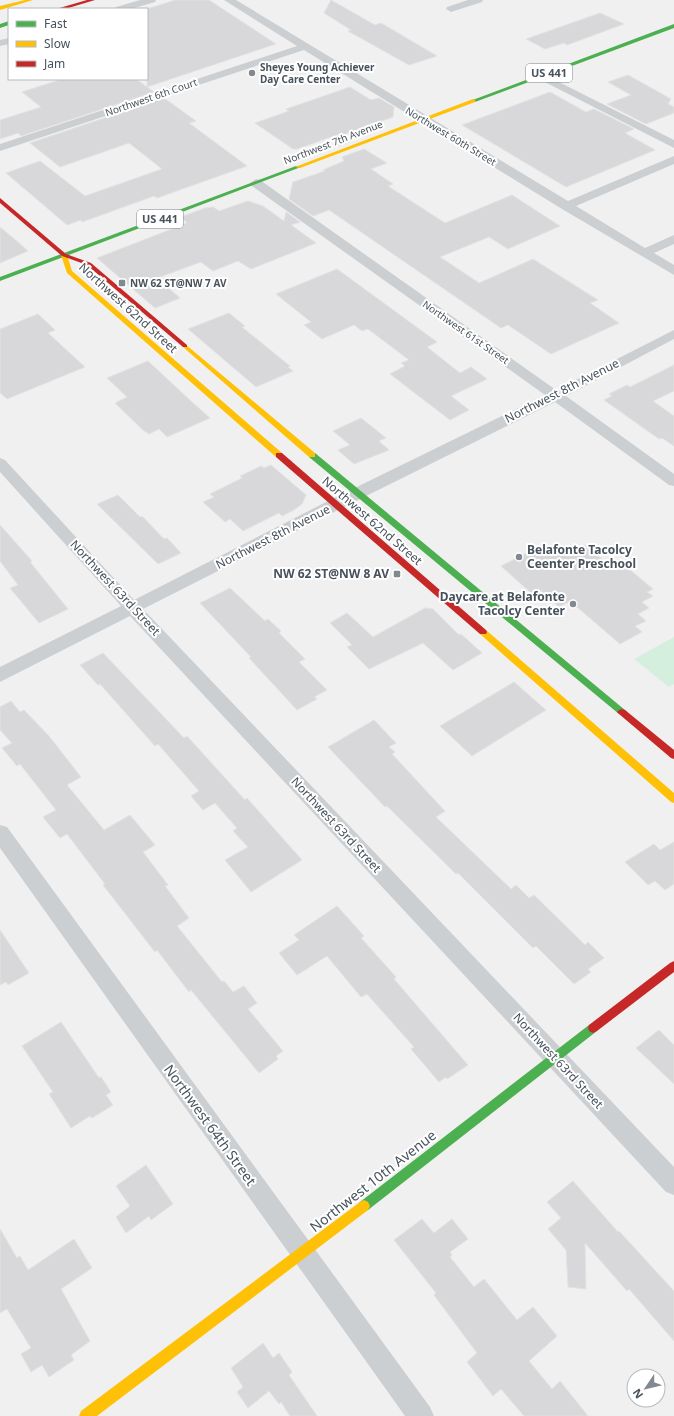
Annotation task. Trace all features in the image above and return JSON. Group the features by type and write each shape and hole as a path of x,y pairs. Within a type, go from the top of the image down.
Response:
{"main road":[{"path":"0,8 32,0"},
{"path":"63,8 93,0"},
{"name":"Northwest 7th Avenue","path":"0,279 674,26"},
{"name":"Northwest 62nd Street","path":"0,200 64,254 89,264 357,494 674,755"},
{"name":"Northwest 62nd Street","path":"64,254 69,272 334,505 674,799"},
{"name":"Northwest 10th Avenue","path":"86,1416 302,1253 674,966"}],"street":[{"path":"123,8 151,0"},
{"name":"Northwest 60th Street","path":"229,0 303,47 674,271"},
{"path":"452,9 478,0"},
{"name":"Northwest 6th Court","path":"0,148 303,47"},
{"path":"541,76 674,145"},
{"path":"566,206 674,160"},
{"name":"Northwest 61st Street","path":"256,183 385,276 557,395 674,481"},
{"path":"644,253 674,239"},
{"name":"Northwest 8th Avenue","path":"0,675 334,505 557,395 674,334"},
{"name":"Northwest 63rd Street","path":"0,463 133,608 674,1184"},
{"name":"Northwest 64th Street","path":"0,833 421,1416"}],"green space":[{"path":"674,637 674,684 669,687 634,659"}],"building":[{"path":"175,0 209,0 276,44 147,87 148,9"},
{"path":"331,0 375,25 381,23 437,56 409,65 348,31 351,30 324,13"},
{"path":"600,13 624,24 567,45 564,43 545,49 526,39"},
{"path":"628,75 671,99 668,104 674,107 674,113 646,124 607,104 631,95 608,82"},
{"path":"59,80 137,80 154,92 21,136 18,133 0,139 0,120 41,107 22,92"},
{"path":"350,87 371,100 379,98 394,107 393,117 343,135 351,141 338,146 334,136 297,149 293,149 255,123 289,111 286,109"},
{"path":"550,92 586,112 594,109 634,129 625,133 655,150 566,187 462,125"},
{"path":"164,98 196,121 189,123 247,166 157,198 154,196 82,222 81,220 67,225 6,173 40,161 85,196 162,169 129,143 60,167 30,143"},
{"path":"364,149 387,163 371,169 393,184 388,186 445,223 512,195 560,226 508,249 489,237 440,257 479,283 533,259 598,300 590,303 619,323 551,354 508,325 501,328 329,210 313,216 289,199 293,182 325,171 323,170 344,161 342,157"},
{"path":"248,201 263,206 284,221 286,212 300,222 291,225 316,243 251,269 238,261 213,271 201,262 157,278 180,298 155,308 97,258 187,223 181,217 205,208 213,207 219,211"},
{"path":"0,227 18,242 28,251 0,263"},
{"path":"337,269 437,342 427,347 460,373 471,367 487,379 451,396 469,410 450,420 390,374 405,366 401,363 409,360 368,329 362,331 354,325 322,339 304,325 311,322 276,294"},
{"path":"229,313 245,326 242,327 290,366 288,367 293,371 256,387 188,329"},
{"path":"38,314 55,330 48,333 85,367 7,399 0,393 0,329"},
{"path":"148,361 210,418 167,437 159,429 149,434 143,430 115,403 127,397 107,378"},
{"path":"674,365 674,391 653,401 674,416 674,446 662,438 659,439 604,400 612,396 609,394 627,385 630,387"},
{"path":"361,418 386,438 379,441 389,450 354,464 338,450 350,445 333,431"},
{"path":"271,465 306,495 302,504 294,510 282,516 279,513 243,531 230,519 225,522 203,502 214,497 210,494 242,478 240,476 261,466 264,468"},
{"path":"118,495 140,517 142,516 164,539 167,538 181,553 158,564 97,504"},
{"path":"0,525 32,561 30,562 68,609 39,623 10,588 18,585 0,561"},
{"path":"544,544 554,552 565,546 573,552 585,545 614,569 623,564 653,589 647,592 653,596 642,602 649,608 638,614 646,621 635,626 642,632 620,644 570,601 559,607 539,589 531,593 501,566"},
{"path":"230,588 265,621 268,619 281,631 279,633 305,659 299,662 327,690 314,697 317,699 297,710 249,658 251,657 200,603"},
{"path":"425,608 433,609 459,635 461,634 482,653 453,670 423,643 369,669 347,647 352,645 330,623 347,613 373,637"},
{"path":"103,653 184,738 187,736 245,800 247,798 302,860 251,892 225,860 248,847 233,831 237,828 215,803 203,810 191,796 199,791 158,744 155,746 100,684 98,685 80,665"},
{"path":"514,682 546,710 472,756 440,726"},
{"path":"11,701 20,712 24,710 49,736 81,777 67,785 104,830 130,815 155,845 143,852 168,885 165,886 189,918 177,926 222,982 224,981 233,992 244,986 257,1003 248,1009 283,1051 276,1056 278,1059 259,1073 191,990 189,992 157,950 155,952 103,885 105,884 67,834 60,838 43,817 56,810 20,764 17,766 2,748 12,743 0,730 0,707"},
{"path":"374,720 396,743 389,747 395,752 392,754 445,811 436,817 511,889 516,885 529,898 534,895 585,945 588,942 604,958 588,969 591,972 574,984 536,946 533,948 458,873 456,874 387,806 385,807 328,747"},
{"path":"674,842 674,884 665,890 655,881 648,885 625,862 654,844 660,850"},
{"path":"337,906 364,936 361,938 396,977 394,979 468,1065 447,1079 446,1077 439,1082 411,1049 414,1047 367,994 361,997 327,956 297,975 279,953 299,940 294,935"},
{"path":"0,930 29,973 8,985 6,982 0,985"},
{"path":"61,1022 99,1078 101,1077 111,1092 106,1095 113,1105 92,1118 90,1116 71,1128 49,1094 53,1092 22,1046"},
{"path":"659,1030 674,1045 674,1084 636,1048"},
{"path":"146,1165 173,1204 151,1220 149,1216 126,1233 116,1217 130,1206 116,1186"},
{"path":"573,1181 618,1232 619,1231 674,1291 674,1341 629,1289 627,1291 585,1243 586,1289 568,1287 566,1250 548,1229 561,1218 547,1202"},
{"path":"422,1219 434,1233 452,1219 468,1239 450,1252 452,1255 450,1257 474,1287 484,1279 517,1320 533,1307 557,1336 529,1361 552,1389 560,1381 588,1416 524,1416 501,1389 493,1396 467,1362 477,1353 434,1295 436,1293 394,1240"},
{"path":"0,1229 17,1258 20,1256 28,1270 74,1239 92,1268 61,1289 90,1341 71,1355 74,1360 49,1377 42,1365 31,1372 21,1354 31,1348 7,1309 0,1313"},
{"path":"263,1343 273,1358 279,1353 292,1372 289,1375 317,1416 290,1416 281,1402 279,1404 269,1391 248,1408 237,1392 243,1387 231,1368"}],"traffic: fast":[{"path":"0,26 8,23"},
{"path":"473,101 674,26"},
{"path":"0,279 298,167"},
{"path":"312,455 622,712"},
{"path":"364,1206 593,1028"}],"traffic: slow":[{"path":"0,8 31,0"},
{"path":"298,167 473,101"},
{"path":"64,255 69,272 279,455"},
{"path":"185,346 312,455"},
{"path":"483,632 674,799"},
{"path":"86,1416 364,1206"}],"traffic: jam":[{"path":"63,8 93,0"},
{"path":"0,200 64,255 89,264 185,346"},
{"path":"279,455 483,632"},
{"path":"622,712 674,755"},
{"path":"593,1028 674,966"}],"place":[{"name":"Sheyes Young Achiever Day Care Center","path":"252,73"},
{"name":"NW 62 ST@NW 7 AV","path":"122,283"},
{"name":"Belafonte Tacolcy Ceenter Preschool","path":"519,557"},
{"name":"NW 62 ST@NW 8 AV","path":"397,574"},
{"name":"Daycare at Belafonte Tacolcy Center","path":"573,604"}]}
